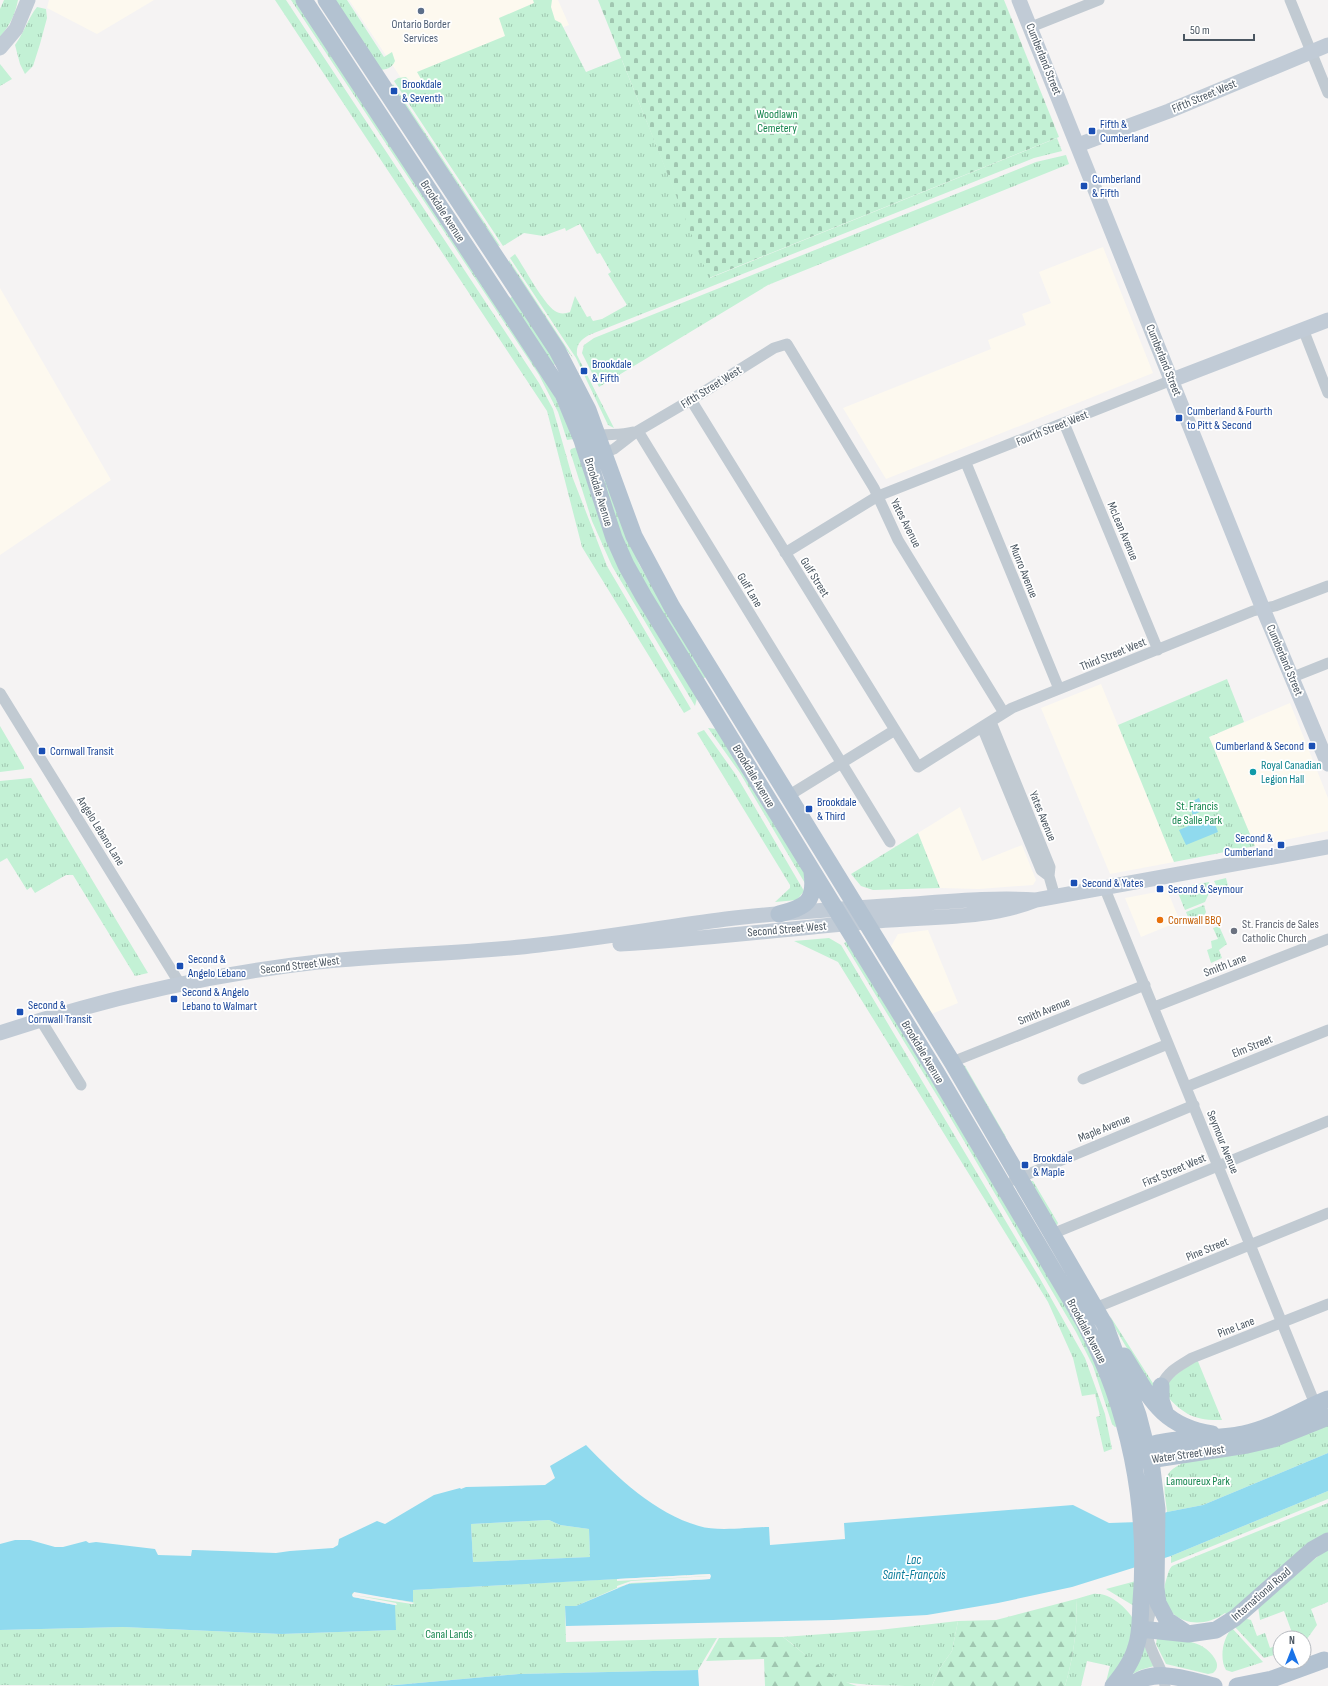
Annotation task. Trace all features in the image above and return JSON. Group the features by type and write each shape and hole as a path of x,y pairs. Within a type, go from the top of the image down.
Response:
{"main road":[{"path":"0,48 16,29 28,0"},
{"name":"Brookdale Avenue","path":"304,0 490,281 563,394 568,406 590,438 644,558 672,607 952,1062 1095,1308 1104,1325 1138,1415 1142,1454 1140,1513 1150,1572"},
{"name":"Brookdale Avenue","path":"326,0 557,350 588,410 590,438"},
{"name":"Cumberland Street","path":"1019,0 1263,609 1293,677 1328,764"},
{"name":"Fifth Street West","path":"1078,145 1169,111 1328,45"},
{"name":"Fourth Street West","path":"1172,380 1328,320"},
{"name":"Brookdale Avenue","path":"601,460 606,518 626,565 835,910 936,1072 1084,1322 1100,1354 1119,1404 1142,1454 1157,1509 1150,1572"},
{"path":"718,717 728,700"},
{"name":"Second Street West","path":"536,946 727,919 779,914 835,910 861,915 991,900 1036,900 1105,889 1328,847"},
{"path":"779,914 795,910 810,899 814,886 811,870"},
{"name":"Second Street West","path":"0,1033 40,1020 180,984 236,973 320,962 536,946 607,945 662,941 844,924 861,915"},
{"path":"1104,1325 1154,1403 1168,1418 1180,1425 1200,1432 1230,1436"},
{"path":"1161,1386 1161,1400 1168,1418"},
{"name":"Water Street West","path":"1142,1454 1170,1442 1230,1436 1259,1430 1322,1402"},
{"name":"Water Street West","path":"1142,1454 1247,1445 1273,1439 1328,1417"},
{"name":"International Road","path":"1144,1629 1188,1634 1216,1630 1229,1622 1312,1550 1328,1541"},
{"path":"1150,1572 1156,1588 1158,1603 1164,1615 1174,1626 1188,1634"},
{"path":"1113,1686 1132,1658 1144,1629 1150,1572"},
{"path":"1237,1686 1272,1679 1324,1660"},
{"path":"1131,1685 1152,1676 1164,1681 1214,1686"}],"street":[{"path":"1031,27 1100,0"},
{"path":"1290,0 1328,93"},
{"path":"1303,329 1328,393"},
{"name":"Fifth Street West","path":"601,460 637,431 691,400 774,348 787,344"},
{"name":"Yates Avenue","path":"787,344 878,496 898,540 1004,713"},
{"name":"Fourth Street West","path":"785,553 878,496 1172,380"},
{"name":"Gulf Street","path":"691,400 918,767"},
{"name":"McLean Avenue","path":"1064,423 1158,650"},
{"name":"Fifth Street West","path":"590,438 637,431"},
{"name":"Gulf Lane","path":"637,431 890,842"},
{"name":"Munro Avenue","path":"966,462 1059,689"},
{"name":"Third Street West","path":"918,767 1004,713 1059,689 1253,611 1263,609 1328,586"},
{"path":"1293,677 1328,663"},
{"name":"Angelo Lebano Lane","path":"0,693 180,984"},
{"name":"Yates Avenue","path":"986,724 1026,820 1041,870 1049,876 1055,897"},
{"path":"788,796 895,730"},
{"name":"Seymour Avenue","path":"1105,889 1283,1323 1322,1402"},
{"name":"Smith Lane","path":"1154,1007 1328,939"},
{"name":"Smith Avenue","path":"952,1062 1145,985"},
{"path":"40,1020 81,1085"},
{"name":"Elm Street","path":"1186,1087 1328,1030"},
{"path":"1083,1079 1168,1044"},
{"name":"Maple Avenue","path":"1003,1186 1019,1177 1194,1105"},
{"name":"First Street West","path":"1052,1234 1328,1121"},
{"name":"Pine Street","path":"1095,1308 1328,1213"},
{"name":"Pine Lane","path":"1161,1386 1168,1375 1176,1367 1192,1358 1328,1304"},
{"path":"1156,1588 1144,1629 1164,1681"}],"shaded area":[{"path":"49,0 154,0 97,34 47,8"},
{"path":"349,0 558,0 569,25 407,87"},
{"path":"1103,247 1153,373 886,479 843,408 991,349 988,340 1026,325 1022,314 1051,303 1039,272"},
{"path":"0,288 111,480 0,555"},
{"path":"1101,684 1174,862 1110,874 1041,708"},
{"path":"1290,703 1328,798 1328,831 1255,846 1209,737"},
{"path":"960,807 982,861 1022,845 1036,880 1033,885 979,889 940,888 918,833"},
{"path":"1167,890 1180,921 1141,937 1125,898"},
{"path":"928,930 958,1003 929,1015 889,950 898,934"}],"green space":[{"path":"4,0 18,0 12,20 0,37 0,9"},
{"path":"275,0 286,0 539,383 553,409 572,476 607,566 691,709 684,713 582,547 547,411"},
{"path":"291,0 297,0 552,390 574,439 567,440 558,412 539,375"},
{"path":"333,0 347,0 384,57 392,52 395,61 390,67 378,70"},
{"path":"533,0 552,0 551,7 555,20 561,23 586,72 621,58 710,278 1057,138 1062,151 1034,158 589,335 581,341 578,346 577,355 614,428 608,425 576,358 510,258 515,254 539,293 555,311 558,313 570,312 575,296 587,317 590,316 593,321 602,319 627,305 608,274 611,272 600,253 597,254 580,224 566,231 565,228 543,236 524,233 503,246 394,81 398,78 406,77 412,84 421,79 417,72 505,36 499,18 534,3"},
{"name":"Woodlawn Cemetery","path":"598,0 1004,0 1059,137 709,278"},
{"path":"37,7 46,9 47,18 33,66 25,74 20,64 15,45"},
{"path":"0,64 12,79 0,86"},
{"path":"393,84 500,246 496,245 391,89"},
{"path":"1066,155 1069,164 768,285 599,387 582,353 584,345 594,338 1036,162"},
{"path":"509,260 574,359 555,336 509,266"},
{"path":"514,295 558,362 552,366 509,299"},
{"path":"577,447 697,698 695,706 612,566 592,521 570,451 571,449"},
{"path":"607,480 639,564 706,677 702,679 644,584 623,542 602,481"},
{"name":"St. Francis de Salle Park","path":"1227,679 1244,722 1209,737 1255,846 1174,862 1118,725"},
{"path":"0,726 24,767 24,769 0,772"},
{"path":"708,728 717,729 803,867 806,885 740,773"},
{"path":"704,730 736,775 804,891 797,900 775,902 790,888 790,885 697,733"},
{"path":"31,778 148,973 135,976 73,875 66,875 35,893 31,887 27,890 7,858 0,862 0,781"},
{"path":"918,833 940,888 873,890 861,886 851,874"},
{"path":"1226,878 1229,895 1226,889 1217,887 1214,881"},
{"path":"1209,882 1211,889 1205,902 1185,910 1176,888"},
{"path":"1204,905 1206,912 1204,916 1190,922 1186,912"},
{"path":"1219,926 1227,944 1219,950 1222,958 1211,963 1207,950 1212,948 1211,941 1218,939 1213,928"},
{"path":"829,938 841,945 1039,1277 1085,1358 1105,1414 1112,1449 1104,1452 1096,1417 1100,1416 1095,1394 1082,1396 1073,1358 1048,1302 838,962 794,941"},
{"path":"847,941 1073,1316 1103,1379 1118,1426 1115,1427 1112,1424 1093,1366 1076,1332 947,1112 844,943"},
{"path":"963,1065 965,1066 1006,1137 1003,1138"},
{"path":"1031,1181 1033,1181 1058,1223 1057,1225 1055,1224"},
{"path":"1110,1316 1156,1388 1154,1394 1112,1323"},
{"path":"1197,1359 1222,1420 1203,1419 1189,1414 1177,1406 1164,1393 1169,1380"},
{"name":"Lamoureux Park","path":"1328,1423 1328,1453 1203,1505 1167,1512 1164,1490 1166,1478 1174,1468 1181,1464 1180,1459"},
{"path":"1328,1491 1328,1499 1171,1563 1171,1556"},
{"path":"1328,1503 1328,1533 1227,1615 1225,1613 1213,1619 1201,1622 1190,1622 1171,1612 1166,1603 1164,1591 1168,1573 1172,1566"},
{"path":"549,1520 560,1525 589,1529 590,1557 473,1562 471,1524"},
{"path":"1328,1548 1328,1602 1311,1609 1317,1625 1312,1632 1312,1630 1291,1630 1284,1611 1260,1620 1258,1606"},
{"name":"Canal Lands","path":"710,1574 711,1578 617,1588 576,1606 565,1606 566,1642 717,1638 698,1670 519,1674 385,1686 0,1685 0,1630 123,1627 281,1634 395,1630 395,1605 353,1597 352,1593 413,1602 412,1590"},
{"path":"1136,1581 1134,1606 1106,1589"},
{"path":"1093,1594 1105,1595 1116,1601 1134,1620 1129,1652 1105,1686 1110,1666 1087,1661 1081,1686 1065,1686 1074,1643 1076,1599"},
{"path":"1076,1599 1074,1643 1065,1686 932,1686 940,1668 952,1651 958,1621 996,1620"},
{"path":"1244,1618 1251,1620 1257,1636 1265,1633 1270,1648 1272,1647 1272,1656 1264,1658 1234,1626"},
{"path":"958,1621 952,1651 940,1668 932,1686 875,1685 844,1682 828,1673 783,1637 879,1630"},
{"path":"1232,1628 1263,1662 1232,1672 1226,1670 1222,1654 1226,1637"},
{"path":"783,1637 818,1665 836,1677 857,1686 765,1686 764,1659 706,1661 719,1638"},
{"path":"1157,1638 1189,1641 1204,1647 1215,1659 1217,1665 1216,1670 1213,1673 1208,1674 1166,1664 1156,1644"},
{"path":"1144,1645 1154,1666 1140,1670 1129,1676"}],"water":[{"path":"1199,798 1204,810 1193,815 1188,803"},
{"path":"1212,816 1218,832 1186,845 1179,830"},
{"name":"Lac Saint-François","path":"586,1445 624,1482 652,1503 667,1512 683,1520 707,1528 724,1529 769,1527 770,1545 845,1539 844,1523 1073,1505 1109,1523 1139,1522 1167,1512 1203,1505 1328,1453 1328,1491 1171,1556 1072,1587 998,1603 927,1615 833,1620 566,1626 565,1606 576,1606 628,1584 710,1579 710,1574 413,1590 413,1602 352,1593 353,1597 395,1605 396,1630 281,1634 123,1627 0,1630 0,1544 15,1540 30,1540 55,1547 63,1547 86,1541 89,1543 96,1542 155,1549 158,1555 191,1556 192,1550 276,1553 333,1548 338,1545 339,1539 377,1521 385,1524 434,1495 466,1487 545,1485 555,1478 550,1466","holes":["549,1520 560,1525 589,1529 590,1557 473,1562 471,1524"]},
{"path":"698,1670 699,1686 385,1686 519,1674"}],"pier":[{"path":"710,1574 710,1579 631,1583 617,1588 617,1586 631,1581 709,1576 617,1581 617,1579"},
{"path":"354,1592 415,1603 412,1604 354,1595 396,1603 397,1605 395,1605 353,1597 352,1595"}],"place":[{"name":"Ontario Border Services","path":"421,11"},
{"name":"Brookdale & Seventh","path":"394,91"},
{"name":"Fifth & Cumberland","path":"1092,131"},
{"name":"Cumberland & Fifth","path":"1084,186"},
{"name":"Brookdale & Fifth","path":"584,371"},
{"name":"Cumberland & Fourth to Pitt & Second","path":"1179,418"},
{"name":"Cumberland & Second","path":"1312,746"},
{"name":"Cornwall Transit","path":"42,751"},
{"name":"Royal Canadian Legion Hall","path":"1253,772"},
{"name":"Brookdale & Third","path":"809,809"},
{"name":"Second & Cumberland","path":"1281,845"},
{"name":"Second & Yates","path":"1074,883"},
{"name":"Second & Seymour","path":"1160,889"},
{"name":"Cornwall BBQ","path":"1160,920"},
{"name":"St. Francis de Sales Catholic Church","path":"1234,931"},
{"name":"Second & Angelo Lebano","path":"180,966"},
{"name":"Second & Angelo Lebano to Walmart","path":"174,999"},
{"name":"Second & Cornwall Transit","path":"20,1012"},
{"name":"Brookdale & Maple","path":"1025,1165"}]}
